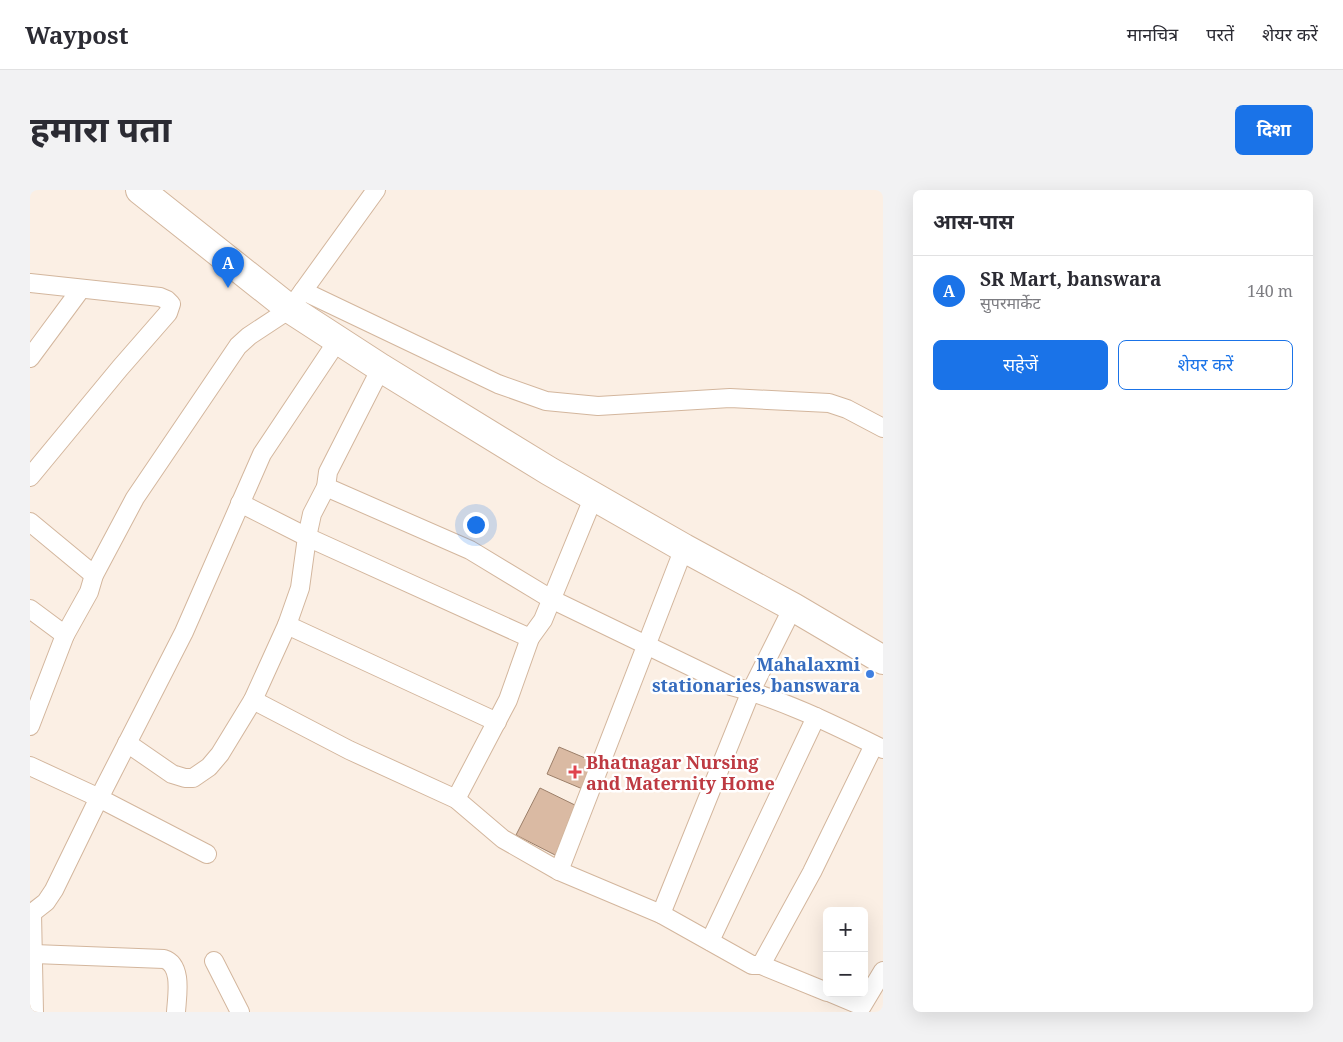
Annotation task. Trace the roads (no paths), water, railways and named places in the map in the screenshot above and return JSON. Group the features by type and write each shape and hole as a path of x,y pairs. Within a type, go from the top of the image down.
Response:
{"highway":[{"path":"140,190 297,300 338,340 381,368 549,471 684,548 793,607 883,660"}],"street":[{"path":"30,726 65,636 89,592 94,575 135,498 238,346 297,300 376,190"},
{"path":"30,283 160,297 171,304 168,312 30,477"},
{"path":"30,358 81,289"},
{"path":"297,300 498,384 546,401 598,406 730,398 829,403 847,409 883,428"},
{"path":"34,1012 34,954 31,913 46,902 54,890 184,632 262,454 338,340"},
{"path":"127,743 172,774 185,778 193,778 209,768 220,754 254,700 287,625 300,588 312,514 326,487 328,472 381,368"},
{"path":"326,487 470,550 551,598 731,686 751,691 816,717 878,747 761,964"},
{"path":"456,799 508,700 530,638 543,620 594,496"},
{"path":"240,503 307,537 530,638"},
{"path":"30,522 94,575"},
{"path":"559,871 684,548"},
{"path":"661,914 751,691 793,607"},
{"path":"30,609 65,636"},
{"path":"287,625 497,722"},
{"path":"254,700 349,750 456,799 502,839 559,871 661,914 752,964 761,964 823,990"},
{"path":"710,941 816,717"},
{"path":"30,766 99,798 207,854"},
{"path":"34,954 164,959 169,961 176,969 177,976 176,1012"},
{"path":"214,961 240,1012"},
{"path":"868,996 883,971"},
{"path":"841,997 862,1006 867,997"}],"place":[{"name":"SR Mart, banswara","path":"228,288"},
{"name":"Mahalaxmi stationaries, banswara","path":"870,674"},
{"name":"Bhatnagar Nursing and Maternity Home","path":"575,772"}]}
